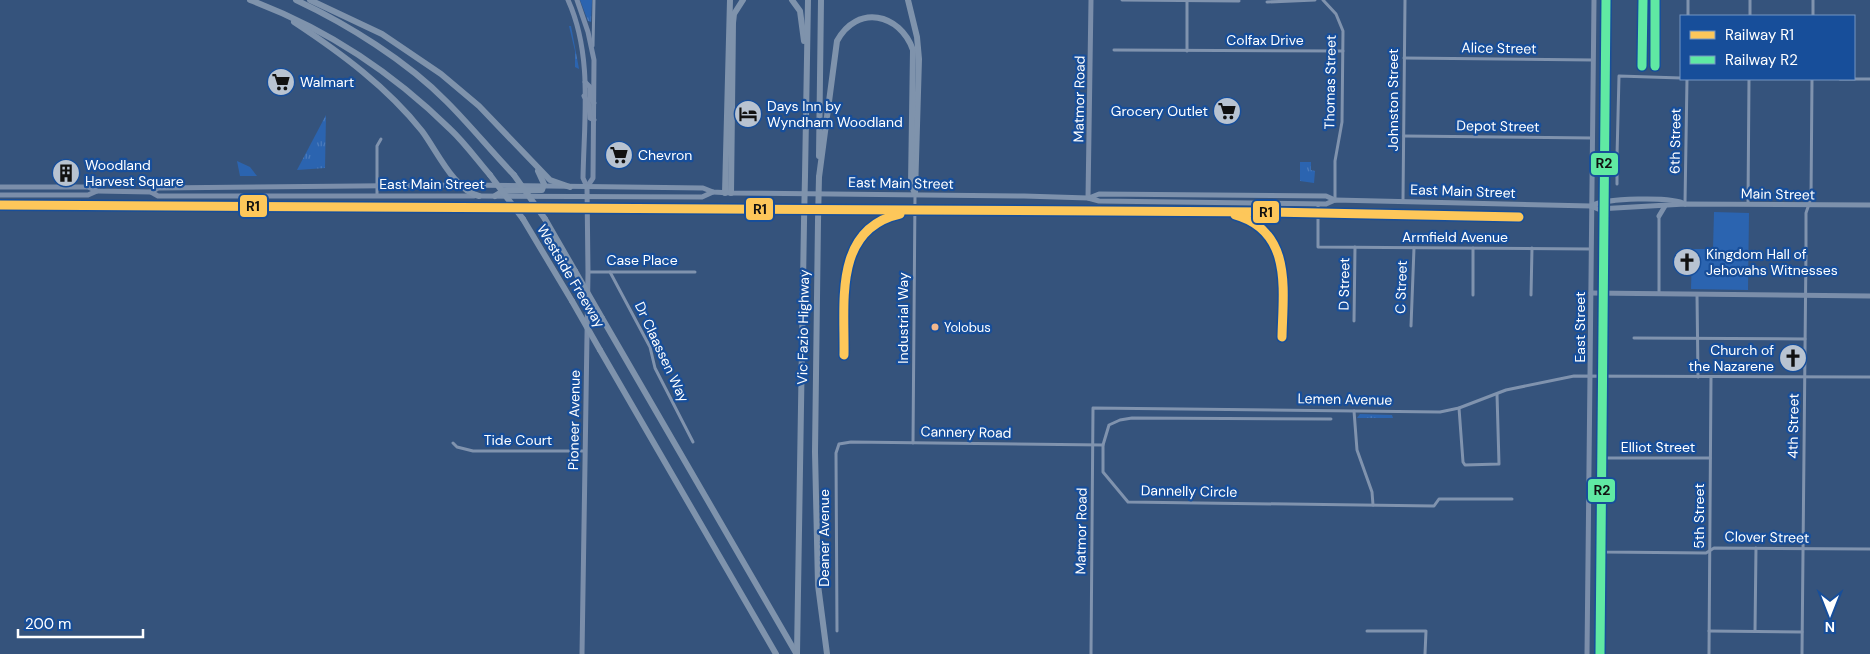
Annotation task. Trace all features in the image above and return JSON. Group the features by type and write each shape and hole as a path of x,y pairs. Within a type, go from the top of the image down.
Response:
{"highway":[{"name":"Westside Freeway","path":"250,0 341,43 401,85 451,130 490,175 523,219 572,301 776,654"},
{"name":"Westside Freeway","path":"296,0 341,24 386,52 446,100 514,175 545,219 797,654"},
{"path":"310,0 382,34 441,74 479,106 552,182 570,187"},
{"path":"728,193 730,0"},
{"path":"728,193 733,23 734,14 743,0"},
{"path":"792,0 802,19 808,70"},
{"name":"Vic Fazio Highway","path":"797,654 808,0"},
{"name":"Vic Fazio Highway","path":"822,0 815,452 818,585 827,654"},
{"path":"908,0 917,37 919,59 915,194"},
{"path":"278,12 333,48 378,84 422,131 460,185 470,193 479,196"},
{"path":"819,177 837,41 846,28 856,22 872,17 884,19 899,26 910,41 913,50 911,184 915,194"},
{"path":"495,196 503,191 540,191 544,186 537,167"}],"main road":[{"name":"Pioneer Avenue","path":"568,0 582,39 585,82 583,178 588,187 582,654"},
{"name":"Pioneer Avenue","path":"577,0 592,50 594,104 593,178 588,187"},
{"name":"Matmor Road","path":"1088,198 1091,0"},
{"name":"East Street","path":"1587,654 1594,0"},
{"path":"585,82 589,85 590,99 594,104"},
{"path":"584,96 589,105 590,118 594,120"},
{"name":"East Main Street","path":"151,192 158,188 460,185 702,188 712,192 728,193 915,194 1088,198 1099,202 1318,204 1335,200 1403,200 1591,206"},
{"name":"East Main Street","path":"0,187 88,187 97,191 151,192 158,196 658,197 702,196 712,192"},
{"path":"658,197 679,193 684,188"},
{"name":"East Main Street","path":"0,195 88,195 97,191"},
{"name":"East Main Street","path":"1088,198 1099,194 1326,196 1335,200"},
{"name":"Main Street","path":"1591,206 1599,201 1642,200 1680,200 1686,204"},
{"name":"Main Street","path":"1591,206 1598,209 1686,204 1870,205"},
{"path":"1653,206 1657,208 1659,216"},
{"path":"1659,216 1665,206"},
{"path":"1591,293 1870,296"}],"street":[{"path":"592,50 594,0"},
{"path":"1122,0 1239,1"},
{"path":"1187,51 1188,0"},
{"path":"1267,2 1316,0"},
{"name":"Thomas Street","path":"1323,0 1336,14 1342,25 1342,122 1335,161 1335,200"},
{"name":"Johnston Street","path":"1403,200 1405,0"},
{"path":"1688,0 1688,15"},
{"path":"1750,0 1750,15"},
{"path":"1813,15 1814,0"},
{"name":"Colfax Drive","path":"1114,50 1343,51"},
{"name":"Alice Street","path":"1404,58 1593,60"},
{"path":"1617,156 1619,76 1680,78"},
{"path":"1855,79 1870,79"},
{"name":"6th Street","path":"1686,204 1687,80"},
{"path":"1748,205 1749,80"},
{"name":"4th Street","path":"1802,654 1805,295 1808,205 1811,198 1812,80"},
{"name":"Depot Street","path":"1404,136 1592,138"},
{"path":"377,196 377,146 381,139"},
{"path":"1617,162 1617,184"},
{"name":"Industrial Way","path":"913,443 915,194"},
{"name":"Armfield Avenue","path":"1318,204 1318,247 1591,248"},
{"path":"1659,216 1659,294"},
{"name":"D Street","path":"1354,321 1355,247"},
{"name":"C Street","path":"1411,326 1414,248"},
{"path":"1473,248 1473,295"},
{"path":"1532,248 1532,295"},
{"name":"Case Place","path":"588,272 695,272"},
{"name":"Dr Claassen Way","path":"610,272 650,348 655,368 692,442"},
{"path":"1697,294 1698,377"},
{"path":"1634,338 1805,339"},
{"name":"Lemen Avenue","path":"1093,408 1440,412 1459,408 1497,394 1563,377 1590,375 1711,378 1870,377"},
{"name":"5th Street","path":"1709,654 1711,378"},
{"path":"1459,408 1462,462 1465,465 1499,464 1497,394"},
{"name":"Matmor Road","path":"1091,654 1093,408"},
{"path":"1204,409 1204,418"},
{"path":"1317,410 1317,419"},
{"path":"1354,411 1357,450 1372,492 1373,505"},
{"name":"Dannelly Circle","path":"1331,420 1204,418 1132,418 1120,420 1109,426 1103,445 1103,472 1128,502 1434,506 1439,499 1512,499"},
{"name":"Cannery Road","path":"839,444 851,442 1103,445"},
{"name":"Tide Court","path":"453,443 457,447 473,450 585,451"},
{"name":"Deaner Avenue","path":"837,632 836,453 839,444"},
{"name":"Elliot Street","path":"1605,552 1605,458 1710,458"},
{"name":"Clover Street","path":"1605,552 1706,553 1714,548 1870,549"},
{"path":"1755,631 1756,548"},
{"path":"1367,631 1426,631 1425,654"},
{"path":"1709,631 1802,632"}],"green space":[{"path":"580,0 592,0 591,22 588,21"},
{"path":"569,26 571,26 579,69 575,67 575,51"},
{"path":"326,115 325,168 297,170"},
{"path":"237,161 250,167 257,176 240,176"},
{"path":"1300,162 1311,162 1311,170 1315,171 1314,183 1300,181"},
{"path":"1714,212 1749,213 1748,290 1691,289 1692,249 1713,249"},
{"path":"1360,414 1392,415 1393,418 1357,418"}],"railway":[{"path":"1600,654 1606,0"},
{"path":"1642,66 1643,0"},
{"path":"1655,0 1655,66"},
{"path":"1095,212 1148,209 1408,210 1519,214"},
{"path":"844,355 843,303 846,272 852,251 862,236 874,225 889,218 923,213 1018,211"},
{"path":"1028,211 1066,215 1103,215"},
{"path":"1227,213 1248,219 1263,230 1273,244 1279,260 1282,279 1282,337"}],"rail line":[{"name":"R2","path":"1600,654 1606,0"},
{"name":"R2","path":"1642,66 1643,0"},
{"name":"R2","path":"1655,0 1655,66"},
{"name":"R1","path":"0,205 1270,212 1519,217"},
{"name":"R1","path":"844,355 844,291 853,251 863,235 878,222 900,214"},
{"name":"R1","path":"1235,215 1254,223 1267,234 1276,248 1281,264 1283,282 1282,337"}],"place":[{"name":"Walmart","path":"281,82"},
{"name":"Grocery Outlet","path":"1227,111"},
{"name":"Days Inn by Wyndham Woodland","path":"748,114"},
{"name":"Chevron","path":"619,155"},
{"name":"Woodland Harvest Square","path":"66,173"},
{"name":"Kingdom Hall of Jehovahs Witnesses","path":"1687,262"},
{"name":"Yolobus","path":"935,327"},
{"name":"Church of the Nazarene","path":"1793,358"}]}
